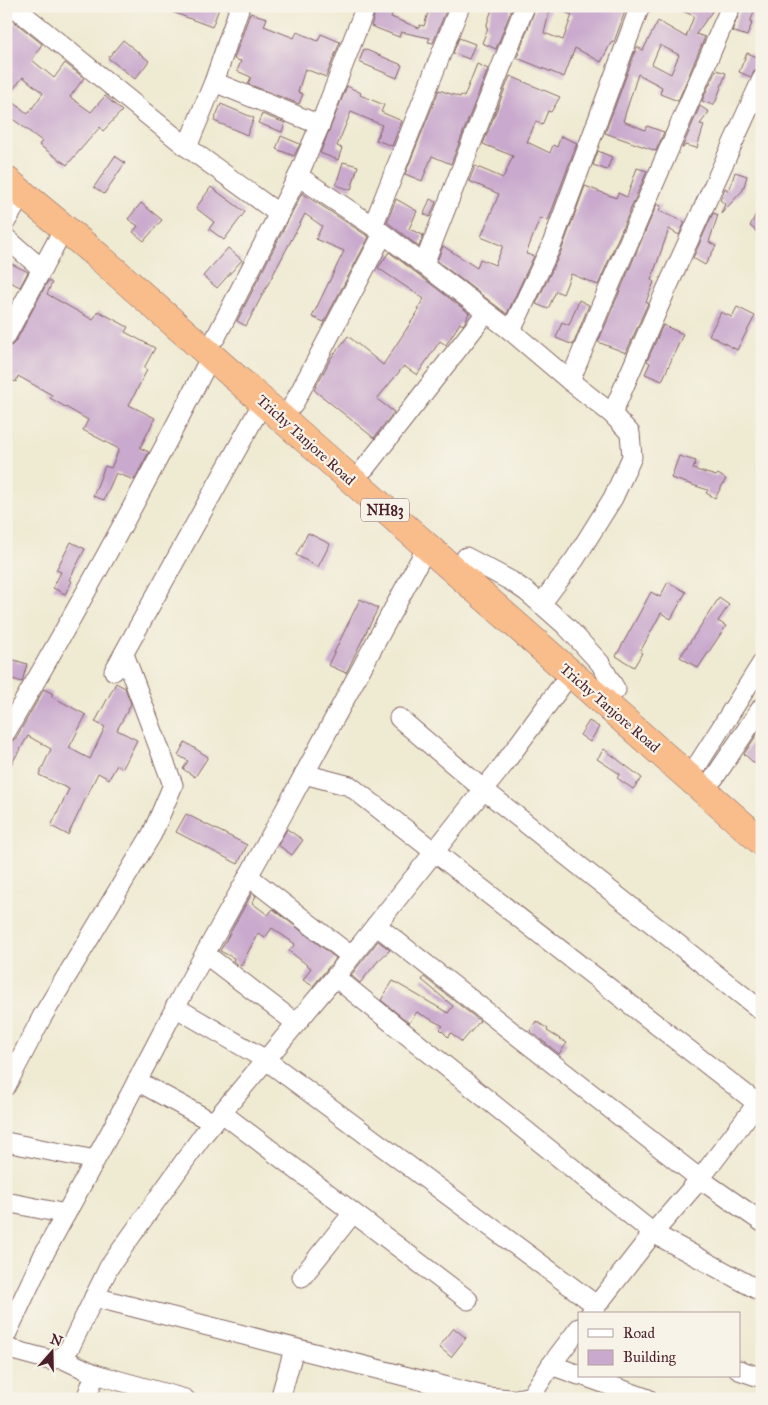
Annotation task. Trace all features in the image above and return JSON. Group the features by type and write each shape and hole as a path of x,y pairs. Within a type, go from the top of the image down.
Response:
{"highway":[{"name":"Trichy Tanjore Road","path":"6,160 108,242 213,346 263,402 762,842"},
{"name":"Trichy Tanjore Road","path":"15,187 106,263 213,346 293,404 762,822"}],"street":[{"path":"13,6 187,147 279,214"},
{"path":"187,147 214,82 240,6"},
{"path":"6,732 178,422 213,346 298,176 366,6"},
{"path":"293,404 378,230 460,6"},
{"path":"424,264 525,6"},
{"path":"511,331 552,244 640,6"},
{"path":"570,382 604,298 730,6"},
{"path":"612,414 762,79"},
{"path":"214,82 320,125"},
{"path":"298,176 378,230 511,331 570,382 612,414 630,433 632,457 613,498 575,559 541,604"},
{"path":"6,221 15,187"},
{"path":"6,336 64,228"},
{"path":"6,238 42,269"},
{"path":"365,468 486,313"},
{"path":"114,671 263,402"},
{"path":"185,1399 95,1374 61,1358 50,1360 9,1350 7,1336 44,1254 204,954 427,547"},
{"path":"466,557 511,581 567,627 600,663 616,690"},
{"path":"6,1086 42,1017 152,834 173,785 124,654"},
{"path":"706,771 762,663"},
{"path":"61,1358 70,1347 109,1267 203,1136 335,977 484,790 570,674"},
{"path":"706,771 762,707"},
{"path":"399,718 484,790 762,1012"},
{"path":"176,1007 266,1060 593,1309 760,1103 350,786 304,774"},
{"path":"248,876 351,956"},
{"path":"376,925 700,1179 762,1222"},
{"path":"204,954 296,1023"},
{"path":"335,977 653,1233 762,1292"},
{"path":"137,1081 218,1118 353,1213 468,1300"},
{"path":"6,1142 95,1160"},
{"path":"6,1202 66,1214"},
{"path":"302,1277 353,1213"},
{"path":"94,1297 488,1397 511,1399"},
{"path":"528,1398 578,1329"},
{"path":"280,1399 294,1349"},
{"path":"551,1365 578,1375"},
{"path":"740,1370 762,1378"},
{"path":"86,1399 95,1374"},
{"path":"590,1378 648,1399"}],"building":[{"path":"160,6 220,6 212,27"},
{"path":"377,6 395,6 391,17 419,28 420,25 424,26 430,6 448,6 433,43 428,42 430,38 401,32 399,37 371,26"},
{"path":"493,6 513,6 496,49 482,43"},
{"path":"536,6 550,10 544,33 563,40 572,15 550,6 627,6 614,42 612,41 601,62 575,48 564,77 517,58"},
{"path":"671,6 707,6 713,10 696,34 705,37 678,101 660,94 662,87 638,74 623,121 645,130 647,126 664,132 656,151 605,133 637,47 643,50 658,21 686,37 694,16","holes":["660,45 679,55 671,74 652,64"]},
{"path":"742,6 756,6 747,36 732,31"},
{"path":"250,13 267,18 264,26 294,38 297,32 318,41 321,34 340,42 326,77 305,69 298,92 303,94 299,104 248,84 251,77 237,71 241,61 234,59"},
{"path":"6,15 42,44 32,60 54,78 65,63 84,78 70,97 91,112 105,96 122,111 103,131 100,127 67,165 39,145 42,141 6,114","holes":["23,77 43,93 28,114 7,97"]},
{"path":"459,38 475,44 469,59 453,53"},
{"path":"123,40 149,61 135,79 108,58"},
{"path":"364,49 402,65 397,78 359,62"},
{"path":"747,53 762,59 762,68 755,70 751,77 739,72"},
{"path":"477,64 488,69 451,164 432,156 422,181 405,174 439,90 464,97"},
{"path":"716,70 726,73 713,105 702,101"},
{"path":"510,76 560,97 551,112 548,111 542,125 536,121 527,142 550,153 553,145 557,147 561,136 577,143 548,221 540,218 526,254 534,256 507,314 437,261 443,246 477,268 480,259 495,265 503,246 481,237 499,194 469,181 475,166 503,178 513,156 483,144"},
{"path":"347,86 361,93 360,95 384,105 381,112 402,121 392,146 376,140 382,125 351,112 337,146 342,148 338,160 320,153"},
{"path":"221,104 254,118 247,135 214,121"},
{"path":"700,106 709,112 700,124 704,125 697,148 685,145 682,148"},
{"path":"262,114 285,123 282,132 258,123"},
{"path":"281,136 300,144 294,156 276,149"},
{"path":"598,151 612,157 607,170 593,165"},
{"path":"115,156 125,163 104,194 94,187"},
{"path":"343,162 358,166 351,190 336,185"},
{"path":"637,168 647,171 598,285 571,274 563,294 556,291 548,309 536,304 562,249 585,186 616,198 618,193 627,197"},
{"path":"735,172 747,176 743,190 721,214 725,204 720,200 725,188 729,191"},
{"path":"211,187 245,212 224,240 209,229 214,222 196,208"},
{"path":"302,193 369,237 324,322 312,317 344,251 316,239 322,226 305,214 246,326 237,321"},
{"path":"396,199 417,211 409,229 423,235 419,247 387,222"},
{"path":"430,199 436,202 430,217 424,214"},
{"path":"762,202 762,236 750,226"},
{"path":"141,203 162,220 144,241 133,232 138,226 128,219"},
{"path":"657,204 661,206 659,211 685,222 679,235 669,229 651,280 654,282 646,302 648,303 626,353 598,342"},
{"path":"713,213 718,215 709,242 716,246 705,265 693,258"},
{"path":"228,248 242,260 217,288 203,276"},
{"path":"389,252 469,313 463,325 460,323 446,345 440,341 417,375 404,366 377,399 394,412 374,438 314,390 331,358 348,336 383,365 419,310 417,309 424,299 378,268"},
{"path":"6,261 28,272 20,287 6,280"},
{"path":"48,281 52,283 47,294 93,320 98,311 128,327 125,332 155,348 144,368 147,370 129,405 155,418 140,448 149,452 134,480 116,473 104,500 93,496 105,466 111,468 119,449 83,430 88,420 50,398 52,395 18,376 16,382 6,378 6,347 11,346 16,341"},
{"path":"579,300 589,305 573,345 556,338 562,322 569,325"},
{"path":"737,307 755,316 737,350 709,335 721,312 732,317"},
{"path":"663,325 683,334 662,381 645,374 650,363 647,361"},
{"path":"679,456 696,461 693,469 716,476 718,474 726,479 715,498 706,493 708,490 671,478"},
{"path":"308,533 330,544 318,567 296,555"},
{"path":"71,542 85,549 69,580 72,581 65,594 53,588 61,572 56,570"},
{"path":"668,582 686,592 671,619 661,613 634,667 616,656 651,592 660,597"},
{"path":"719,598 729,605 718,621 726,626 698,668 680,657"},
{"path":"360,599 378,608 346,673 328,665"},
{"path":"8,658 27,664 22,682 6,677"},
{"path":"116,683 125,688 131,704 117,730 137,740 123,768 117,765 109,779 98,773 68,835 51,826 69,789 39,775 51,749 28,736 6,773 6,743 16,738 44,689 53,694 51,696 86,715 69,748 90,759 105,727 95,722"},
{"path":"589,721 599,727 590,742 580,735"},
{"path":"762,727 762,770 744,754"},
{"path":"185,742 208,757 195,777 183,769 188,761 178,755"},
{"path":"604,749 642,778 633,789 617,778 620,774 597,759"},
{"path":"186,814 247,845 238,864 176,832"},
{"path":"287,829 303,840 292,855 278,845"},
{"path":"252,893 256,896 252,903 268,915 273,909 336,958 313,986 303,980 311,968 289,951 295,944 272,928 265,938 258,933 241,966 233,961 234,958 220,951"},
{"path":"378,941 390,950 360,983 351,975"},
{"path":"424,977 480,1021 462,1042 451,1033 448,1037 440,1029 443,1026 417,1012 409,1023 381,1000 393,981 448,1013 453,1006 422,980"},
{"path":"536,1021 548,1029 547,1031 567,1043 559,1054 530,1031"},
{"path":"454,1328 466,1338 451,1357 439,1347"}]}
